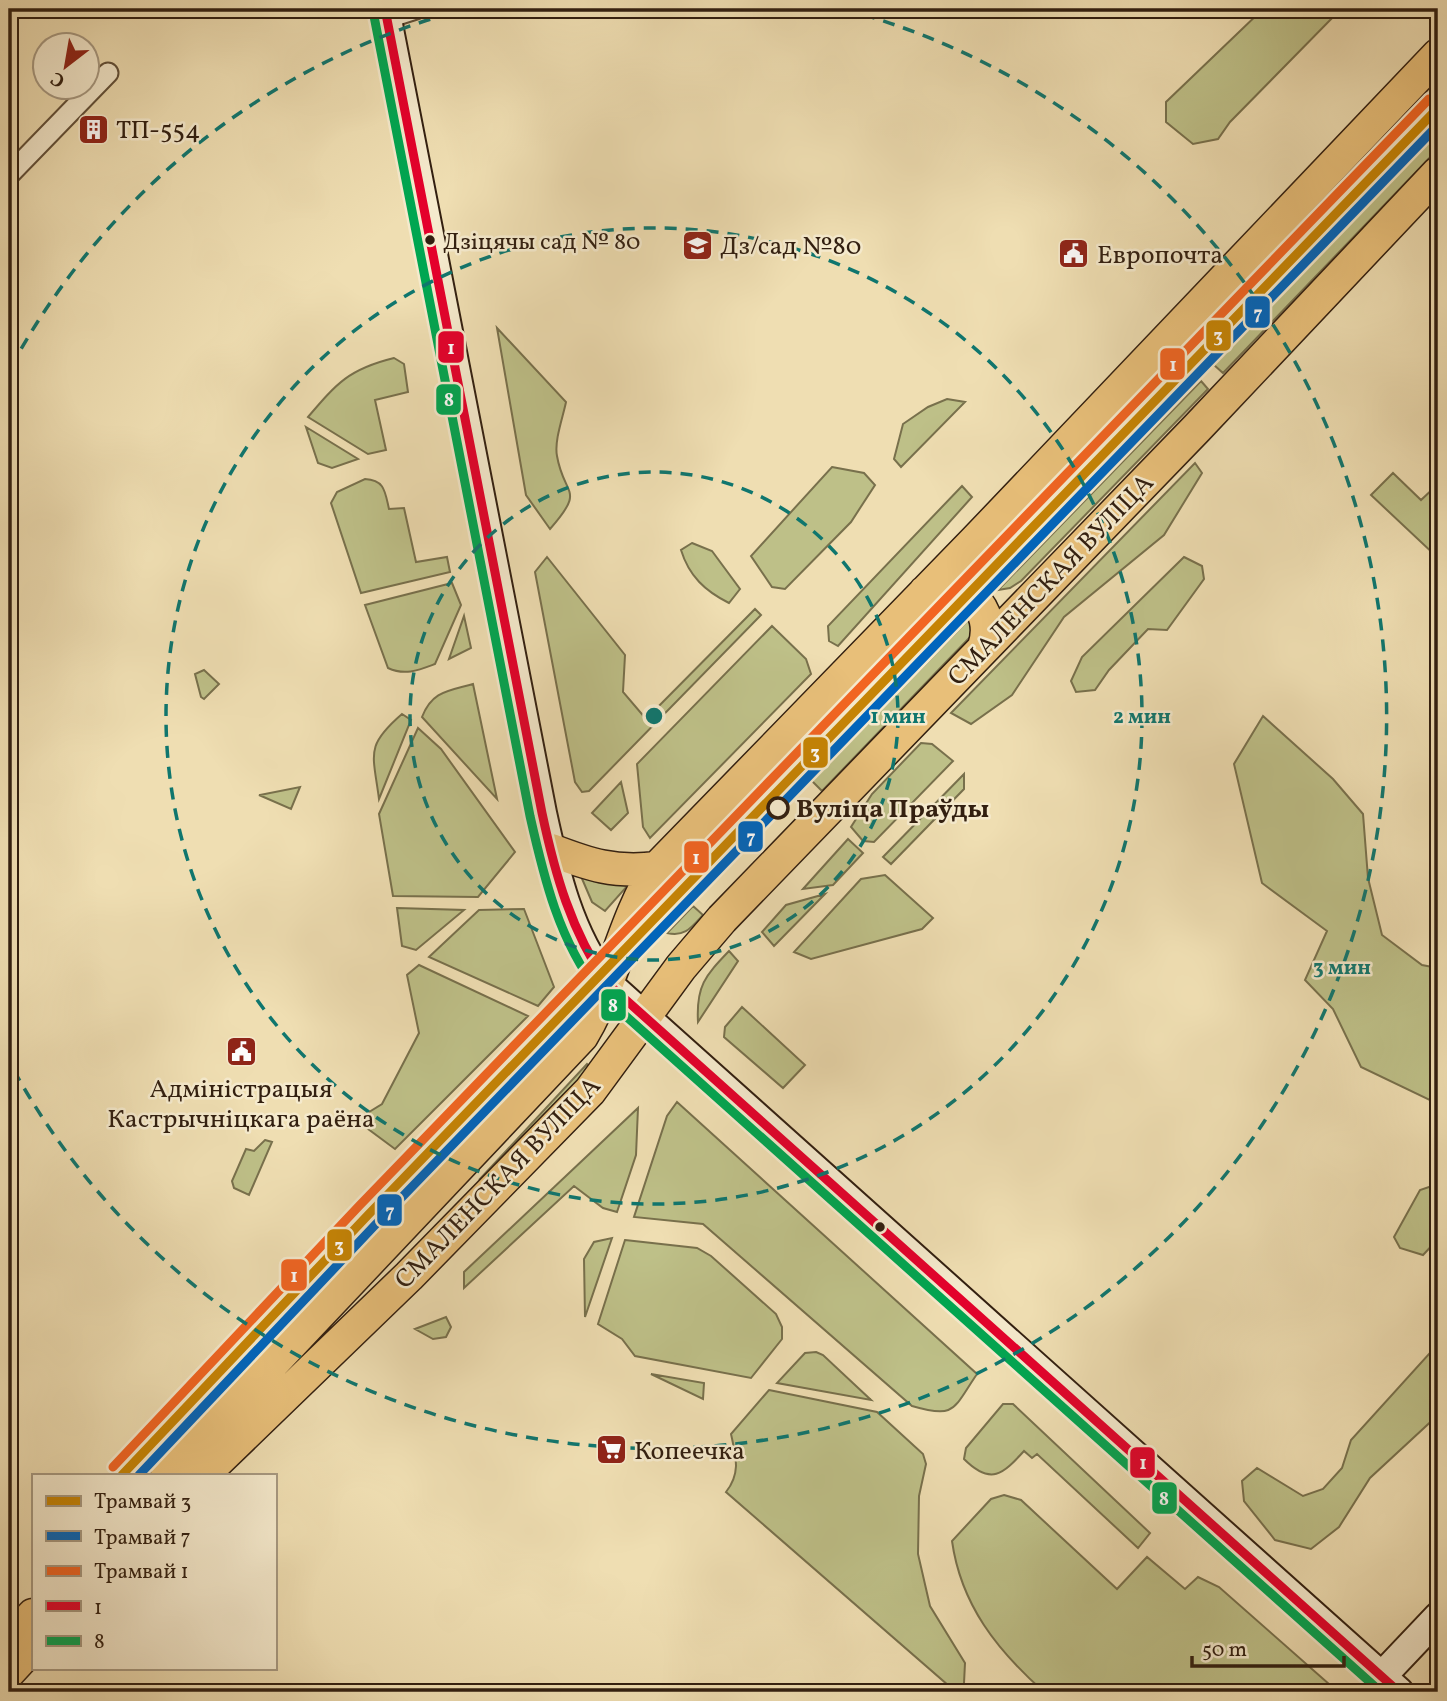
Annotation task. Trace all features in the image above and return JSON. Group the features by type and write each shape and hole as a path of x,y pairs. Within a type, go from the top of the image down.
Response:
{"main road":[{"path":"386,13 437,288 551,850 580,943 607,983 1391,1684 1438,1617"},
{"name":"СМАЛЕНСКАЯ ВУЛІЦА","path":"168,1474 582,1036 597,1012 643,888 657,867 976,540 1438,55"},
{"name":"СМАЛЕНСКАЯ ВУЛІЦА","path":"204,1474 409,1276 590,1091 722,919 1438,173"},
{"path":"976,540 974,570 984,588 1002,599 1022,601 1032,598"},
{"path":"925,592 946,587 956,588 974,598 986,616 988,637 984,647"},
{"path":"551,850 595,867 631,871 657,867"},
{"path":"9,1641 32,1616"},
{"path":"9,1672 32,1648"}],"street":[{"path":"386,13 416,9"},
{"path":"9,175 108,73"}],"green space":[{"path":"1263,9 1341,9 1230,122 1218,139 1193,144 1166,122 1166,102"},
{"path":"1438,84 1438,100 1198,349 1191,343"},
{"path":"1438,132 1438,149 1223,373 1214,365"},
{"path":"497,328 566,402 556,450 570,499 550,529 526,495"},
{"path":"394,358 404,364 408,392 375,400 386,450 368,454 308,417 345,379 366,367"},
{"path":"1177,358 1184,364 984,574 989,554"},
{"path":"1201,381 1208,389 1021,581 1010,588 998,590"},
{"path":"947,399 965,402 901,467 894,459 903,424 928,407"},
{"path":"306,427 358,459 332,468 318,463"},
{"path":"1195,463 1202,473 1164,535 1064,617 1012,695 971,724 951,713"},
{"path":"832,467 864,473 875,485 851,522 785,589 772,587 751,556"},
{"path":"1393,473 1421,500 1438,484 1438,558 1371,495"},
{"path":"365,479 380,484 389,509 404,508 416,562 447,557 450,572 361,593 331,503 337,492"},
{"path":"962,486 972,497 838,646 829,641 828,626"},
{"path":"692,543 712,551 740,589 729,603 705,588 688,568 681,550"},
{"path":"547,557 625,655 623,692 646,719 755,609 761,615 589,791 582,792 575,782 535,572"},
{"path":"1184,557 1202,566 1204,579 1167,630 1148,629 1109,670 1095,690 1076,692 1071,681 1082,657"},
{"path":"452,583 461,605 435,664 406,672 388,668 365,605"},
{"path":"945,601 957,601 797,767 791,762"},
{"path":"974,614 972,635 822,791 812,781"},
{"path":"464,616 471,648 449,659"},
{"path":"772,626 806,659 811,674 650,838 643,827 637,764"},
{"path":"204,670 219,684 204,699 201,697 195,674"},
{"path":"473,684 497,799 422,717 431,702 442,693"},
{"path":"402,714 411,720 379,799 374,751 382,734"},
{"path":"1263,716 1333,779 1363,814 1368,878 1382,935 1422,965 1438,968 1438,1104 1361,1067 1333,1009 1305,980 1327,931 1262,883 1234,764"},
{"path":"418,728 441,749 515,852 478,897 393,896 379,814"},
{"path":"921,743 932,744 953,761 874,842 863,841 851,827 872,794"},
{"path":"964,774 964,789 891,864 883,857"},
{"path":"621,782 628,813 611,830 592,813"},
{"path":"300,787 291,809 259,795 260,795"},
{"path":"848,839 863,853 833,885 803,889"},
{"path":"580,874 630,883 605,911 592,902"},
{"path":"885,875 933,918 922,929 811,959 794,952 861,879"},
{"path":"825,894 774,946 762,932 786,905"},
{"path":"693,906 703,915 695,924 679,934 667,933"},
{"path":"397,908 464,910 416,950 402,946"},
{"path":"524,909 554,987 538,1006 429,957 479,910"},
{"path":"729,951 738,961 698,1022 699,999 704,982"},
{"path":"419,965 528,1016 395,1149 356,1120 382,1104 419,1033 407,975"},
{"path":"742,1007 805,1065 783,1088 724,1037 725,1027"},
{"path":"587,1064 591,1068 479,1180"},
{"path":"677,1102 977,1374 952,1408 937,1411 912,1406 703,1224 634,1217 667,1116"},
{"path":"638,1108 636,1155 617,1212 603,1208 574,1186 464,1288 464,1272"},
{"path":"265,1140 272,1142 249,1195 234,1188 232,1181 246,1149 254,1151"},
{"path":"1438,1184 1438,1239 1423,1255 1400,1248 1394,1237 1420,1190"},
{"path":"612,1238 585,1317 584,1259 594,1242"},
{"path":"625,1240 697,1248 711,1256 776,1314 782,1327 782,1339 751,1378 635,1356 622,1339 598,1324"},
{"path":"446,1317 451,1327 446,1337 433,1339 415,1329"},
{"path":"1438,1344 1438,1415 1370,1478 1339,1527 1311,1549 1275,1540 1244,1501 1242,1481 1257,1468 1303,1496 1323,1489 1342,1468 1351,1440"},
{"path":"816,1352 823,1355 871,1400 777,1383 805,1353"},
{"path":"651,1374 704,1383 703,1399"},
{"path":"769,1390 877,1412 923,1454 926,1464 919,1496 918,1554 930,1606 965,1663 964,1683 956,1692 726,1492 735,1471 736,1457 731,1434"},
{"path":"1003,1404 1013,1404 1150,1533 1138,1548 1037,1454 1032,1458 1024,1451 1010,1466 996,1474 982,1472 964,1459 966,1448"},
{"path":"1004,1495 1021,1500 1117,1589 1147,1557 1185,1589 1198,1577 1219,1587 1338,1692 1044,1692 1011,1660 984,1625 964,1586 952,1541 991,1499"}],"tram line":[{"name":"1","path":"113,1467 359,1206 1429,99"},
{"name":"3","path":"123,1474 368,1215 1438,108"},
{"name":"7","path":"140,1474 377,1223 1438,125"}],"transit line":[{"name":"1","path":"385,9 542,813 566,901 594,963 607,983 1399,1692"},
{"name":"8","path":"373,11 530,816 555,908 573,952 599,992 1381,1692"}],"place":[{"name":"ТП-554","path":"93,129"},
{"name":"Дзіцячы сад № 80","path":"430,240"},
{"name":"Дз/сад №80","path":"697,245"},
{"name":"Европочта","path":"1074,254"},
{"name":"Вуліца Праўды","path":"778,808"},
{"name":"Адміністрацыя Кастрычніцкага раёна","path":"241,1052"},
{"name":"Копеечка","path":"611,1450"}]}
